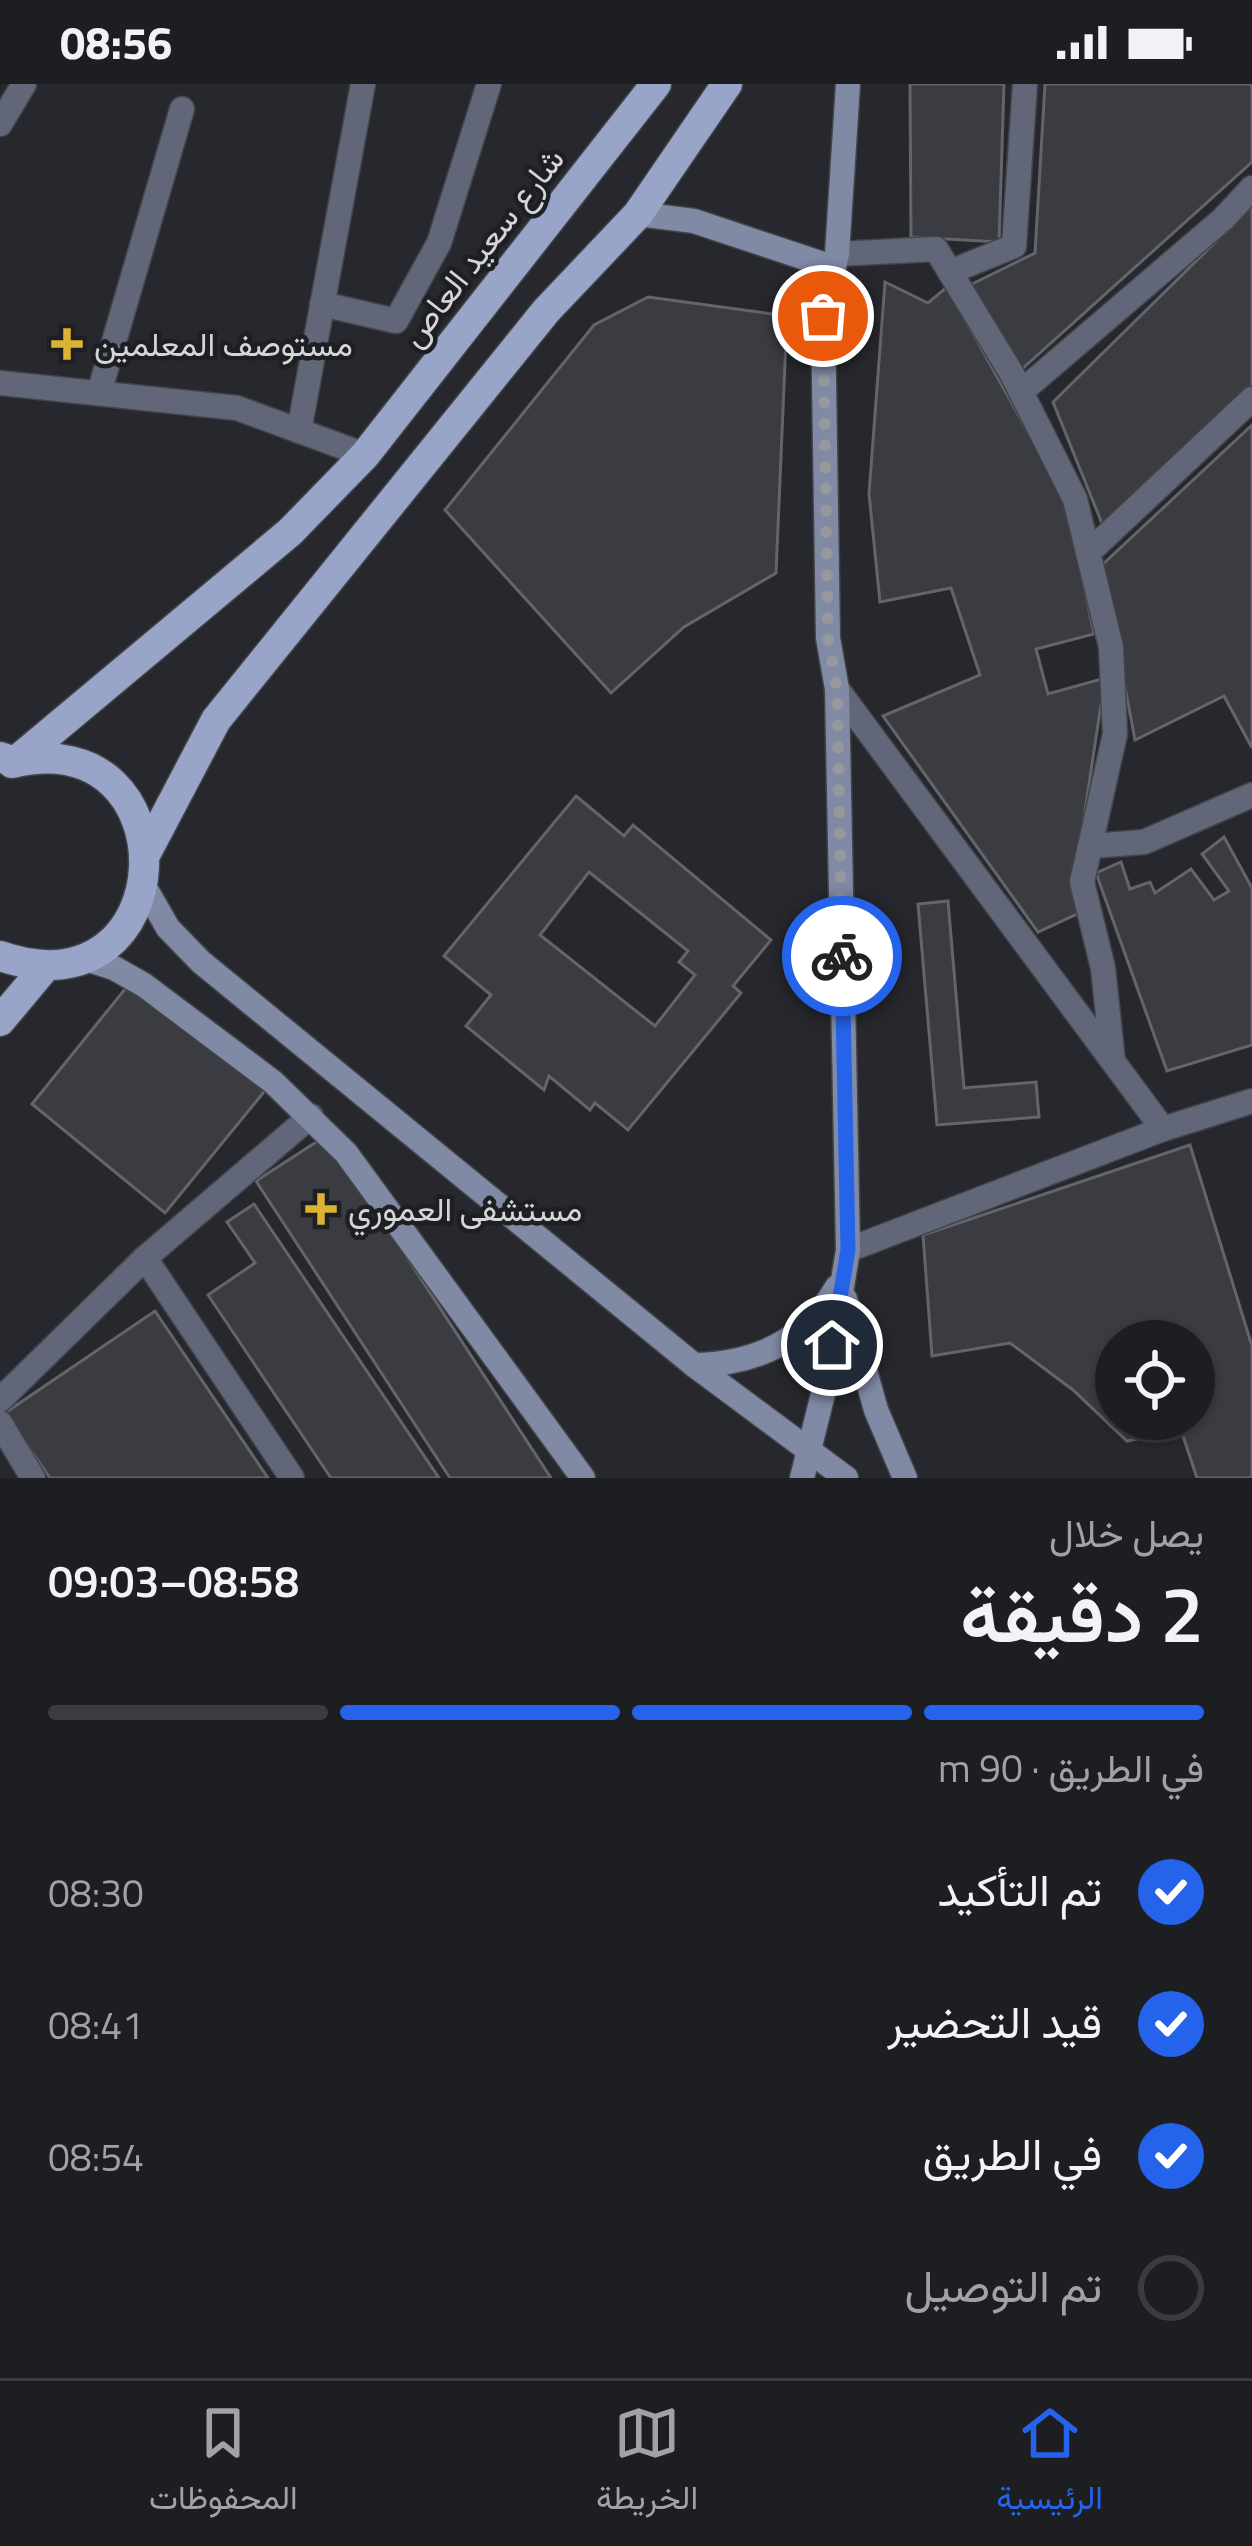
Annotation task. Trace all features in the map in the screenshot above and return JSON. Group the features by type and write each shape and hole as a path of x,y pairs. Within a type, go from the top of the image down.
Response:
{"main road":[{"name":"شارع سعيد العاص","path":"5,762 290,532 365,455 656,84"},
{"path":"146,853 216,720 546,310 638,214 728,84"},
{"path":"802,1478 827,1378 848,1250 837,689 828,638 823,316 835,260 848,84"},
{"path":"638,214 694,220 835,260"},
{"path":"0,956 46,966 83,958 122,930 136,909 144,886 146,853 141,827 112,784 66,761 5,762"},
{"path":"144,886 168,928 201,962 694,1365 846,1478"},
{"path":"83,958 144,985 311,1116 346,1153 584,1478"},
{"path":"0,1021 46,966"},
{"path":"694,1365 739,1361 781,1346 826,1306 841,1280"},
{"path":"841,1280 862,1367 905,1478"}],"street":[{"path":"0,124 24,84"},
{"path":"299,431 362,84"},
{"path":"322,304 396,321 440,243 489,84"},
{"path":"950,272 1015,246 1025,84"},
{"path":"99,393 182,109"},
{"path":"1021,392 1223,219 1252,188"},
{"path":"835,260 936,249 1021,392 1076,499 1111,647 1115,734 1082,882 1102,968 1113,1061"},
{"path":"0,383 237,407 365,455"},
{"path":"1088,553 1252,399"},
{"path":"837,689 1163,1129"},
{"path":"1092,847 1144,842 1252,795"},
{"path":"848,1250 1163,1129 1252,1101"},
{"path":"0,1400 145,1258 311,1116"},
{"path":"145,1258 292,1478"},
{"path":"0,1423 33,1478"}],"building":[{"path":"910,84 1004,84 999,242 911,237"},
{"path":"1045,84 1252,84 1252,162 1022,369 970,285 1035,253"},
{"path":"1252,206 1252,390 1103,526 1053,402"},
{"path":"885,282 928,303 947,287 1066,500 1094,634 1036,649 1048,694 1105,678 1078,857 1077,914 1038,932 883,716 980,675 951,588 880,602 869,494"},
{"path":"648,297 787,316 776,573 684,627 611,693 445,510 594,325"},
{"path":"1252,425 1252,748 1224,696 1135,740 1102,565"},
{"path":"576,796 624,836 633,825 771,940 733,986 741,993 628,1130 595,1103 590,1110 549,1076 544,1090 466,1026 491,995 444,956","holes":["589,872 688,951 679,962 695,975 655,1026 540,935"]},
{"path":"1224,837 1252,888 1252,1045 1167,1071 1096,873 1121,862 1130,889 1150,882 1155,893 1191,869 1214,900 1229,891 1202,854"},
{"path":"948,901 964,1088 1036,1082 1039,1117 937,1125 918,904"},
{"path":"138,973 272,1082 165,1213 32,1104"},
{"path":"327,1135 551,1478 450,1478 256,1181"},
{"path":"1190,1145 1252,1346 1252,1478 1197,1478 1184,1440 1215,1440 1215,1320 1095,1320 1095,1411 1010,1343 932,1356 923,1235"},
{"path":"254,1204 439,1478 331,1478 208,1295 255,1263 227,1222"},
{"path":"155,1311 268,1478 50,1478 5,1413"}],"way so far":[{"path":"823,316 828,638 837,689 842,956"}],"place":[{"name":"مستوصف المعلمين","path":"67,344"},
{"name":"مستشفى العموري","path":"321,1209"}],"route":[{"path":"832,1345 848,1250 842,956"}]}
